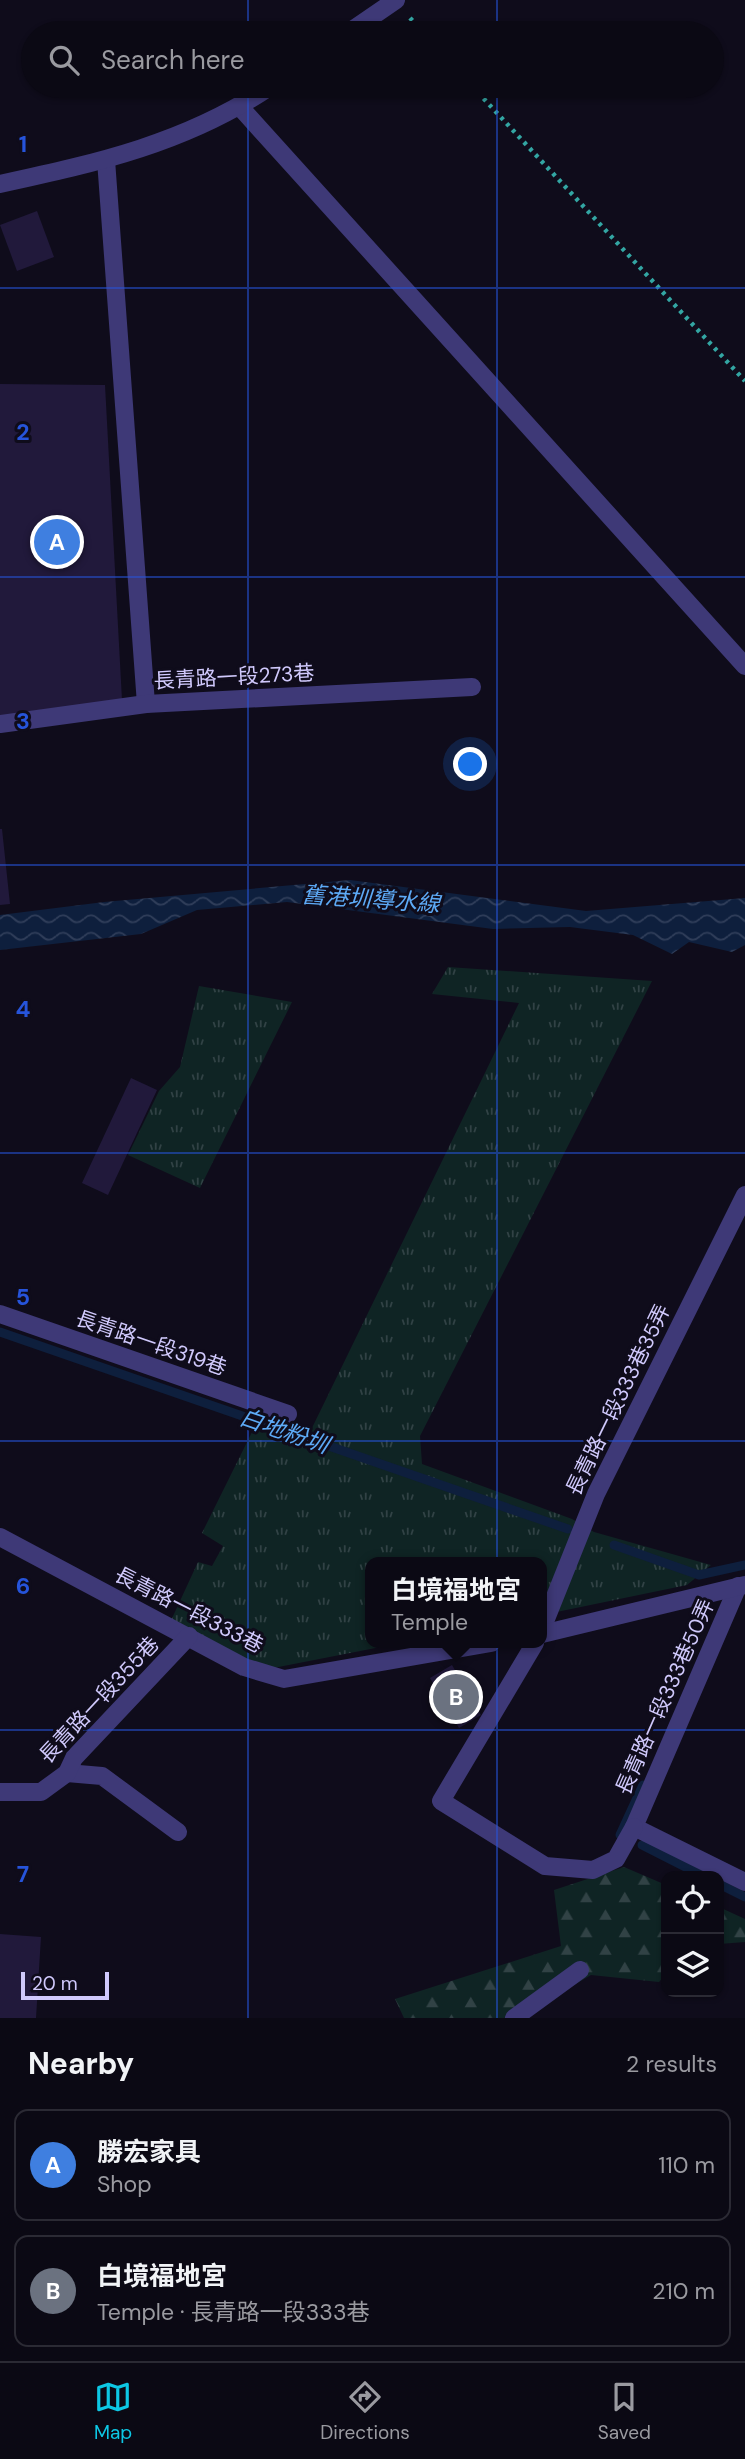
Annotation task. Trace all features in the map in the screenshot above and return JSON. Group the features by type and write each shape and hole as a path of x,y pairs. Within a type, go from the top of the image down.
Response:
{"street":[{"path":"365,21 396,0"},
{"path":"0,184 106,160 156,144 240,107 253,98"},
{"path":"240,107 745,666"},
{"path":"106,160 146,704"},
{"name":"長青路一段273巷","path":"0,724 146,704 472,687"},
{"name":"長青路一段333巷35弄","path":"547,1618 596,1494 745,1195"},
{"name":"長青路一段319巷","path":"0,1314 288,1414"},
{"name":"長青路一段333巷","path":"0,1538 244,1667 284,1679 462,1648"},
{"path":"547,1630 742,1585"},
{"name":"長青路一段333巷50弄","path":"742,1585 634,1827 745,1882"},
{"name":"長青路一段355巷","path":"0,1793 41,1792 67,1773 74,1758 189,1636"},
{"path":"532,1648 441,1801 545,1866 593,1870 616,1859 634,1827"},
{"path":"67,1773 102,1776 178,1832"},
{"path":"514,2018 580,1970"}],"path":[{"path":"483,98 745,382"}],"green space":[{"path":"448,967 652,981 420,1436 422,1464 572,1519 594,1532 711,1565 687,1585 547,1614 547,1557 365,1557 365,1648 375,1648 263,1670 168,1627 198,1562 212,1566 223,1546 202,1533 262,1412 311,1430 519,1003 432,994"},
{"path":"199,986 292,1002 200,1188 128,1155 159,1091 180,1067"},
{"path":"624,1867 661,1883 661,1980 659,1982 591,1975 518,2018 404,2018 395,1999 561,1946 554,1890"},
{"path":"724,1909 745,1919 745,1942 724,1944"}],"water":[{"name":"舊港圳導水線","path":"350,880 586,911 745,898 745,945 732,952 689,942 672,954 633,935 570,927 493,929 287,902 197,910 141,934 0,950 0,915 104,902"}],"building":[{"path":"37,211 54,257 17,271 0,225"},
{"path":"0,384 105,385 122,700 0,717"},
{"path":"0,829 10,904 0,905"},
{"path":"131,1078 157,1090 108,1195 82,1183"},
{"path":"452,1665 481,1715 459,1728 430,1678"},
{"path":"0,1934 41,1937 36,2018 0,2018"}],"waterway":[{"name":"白地粉圳","path":"0,1332 568,1529"},
{"name":"白地粉圳","path":"614,1545 699,1575 745,1565"},
{"name":"白地粉圳","path":"620,1835 643,1785"},
{"name":"白地粉圳","path":"642,1845 693,1871"},
{"name":"白地粉圳","path":"724,1886 745,1897"}],"place":[{"name":"勝宏家具","path":"57,542"},
{"name":"白境福地宮","path":"456,1697"}]}
